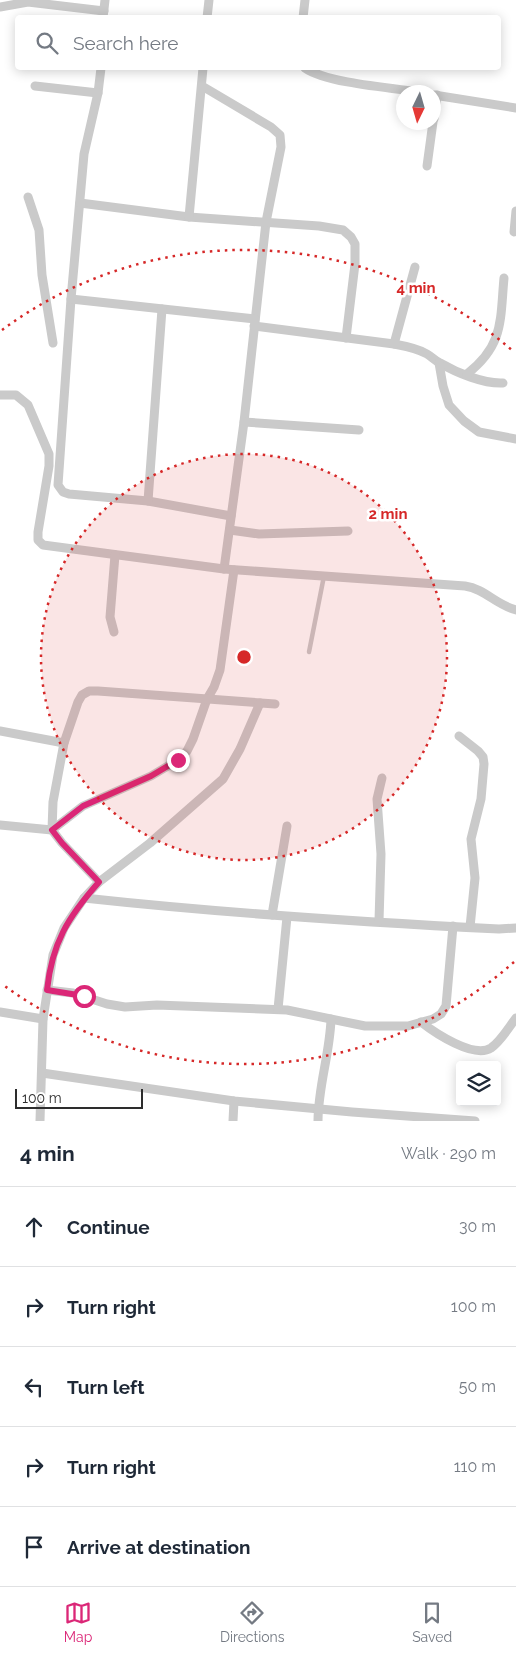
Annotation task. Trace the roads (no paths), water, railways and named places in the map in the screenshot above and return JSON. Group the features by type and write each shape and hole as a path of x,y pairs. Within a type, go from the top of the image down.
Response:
{"street":[{"path":"0,7 28,2 104,14 105,0"},
{"path":"208,15 209,0"},
{"path":"303,15 304,0"},
{"path":"101,70 98,93 84,154 58,479 60,489 69,494 148,501 232,516"},
{"path":"189,217 203,70"},
{"path":"308,70 337,79 396,88"},
{"path":"34,86 98,93"},
{"path":"202,86 271,127 280,136 281,147 266,222 244,422 224,569"},
{"path":"441,96 516,108"},
{"path":"427,166 432,130"},
{"path":"28,197 39,230 42,275 53,343"},
{"path":"80,203 189,217 343,230 351,236 355,244 355,264 346,338"},
{"path":"514,232 516,211"},
{"path":"394,344 415,267"},
{"path":"467,374 480,364 491,350 498,335 504,278"},
{"path":"71,300 162,308 394,344 427,354 439,363 493,384 503,383"},
{"path":"148,501 162,308"},
{"path":"439,363 449,405 464,421 479,432 516,439"},
{"path":"0,394 16,395 28,405 49,454 49,466 40,516 38,540 43,545 234,570 475,588 504,607 516,610"},
{"path":"244,422 359,430"},
{"path":"230,530 259,534 348,530"},
{"path":"114,632 110,617 115,555"},
{"path":"0,825 52,830 83,806 151,776 178,760 193,739 220,670 234,570"},
{"path":"99,882 52,830 53,802 64,743 78,702 82,696 88,691 275,704"},
{"path":"40,1121 43,1019 49,971 64,928 84,898 99,882 150,843 223,779 234,762 260,703"},
{"path":"0,731 64,743"},
{"path":"459,736 478,751 483,757 484,764 481,799 471,839 475,878 470,927"},
{"path":"379,921 381,854 377,799 382,778"},
{"path":"272,915 287,826"},
{"path":"84,898 223,912 470,927 516,928"},
{"path":"278,1009 287,916"},
{"path":"47,990 73,993 107,1004 125,1007 157,1005 278,1009 308,1013 366,1026 408,1026 433,1019 441,1014 446,1006 453,926"},
{"path":"0,1012 43,1019"},
{"path":"421,1022 439,1036 470,1049 482,1050 490,1049 497,1043 516,1018"},
{"path":"318,1121 318,1108 330,1037 331,1019"},
{"path":"42,1073 234,1101 475,1121"},
{"path":"233,1121 234,1101"}],"lane":[{"path":"309,652 324,576"}]}
